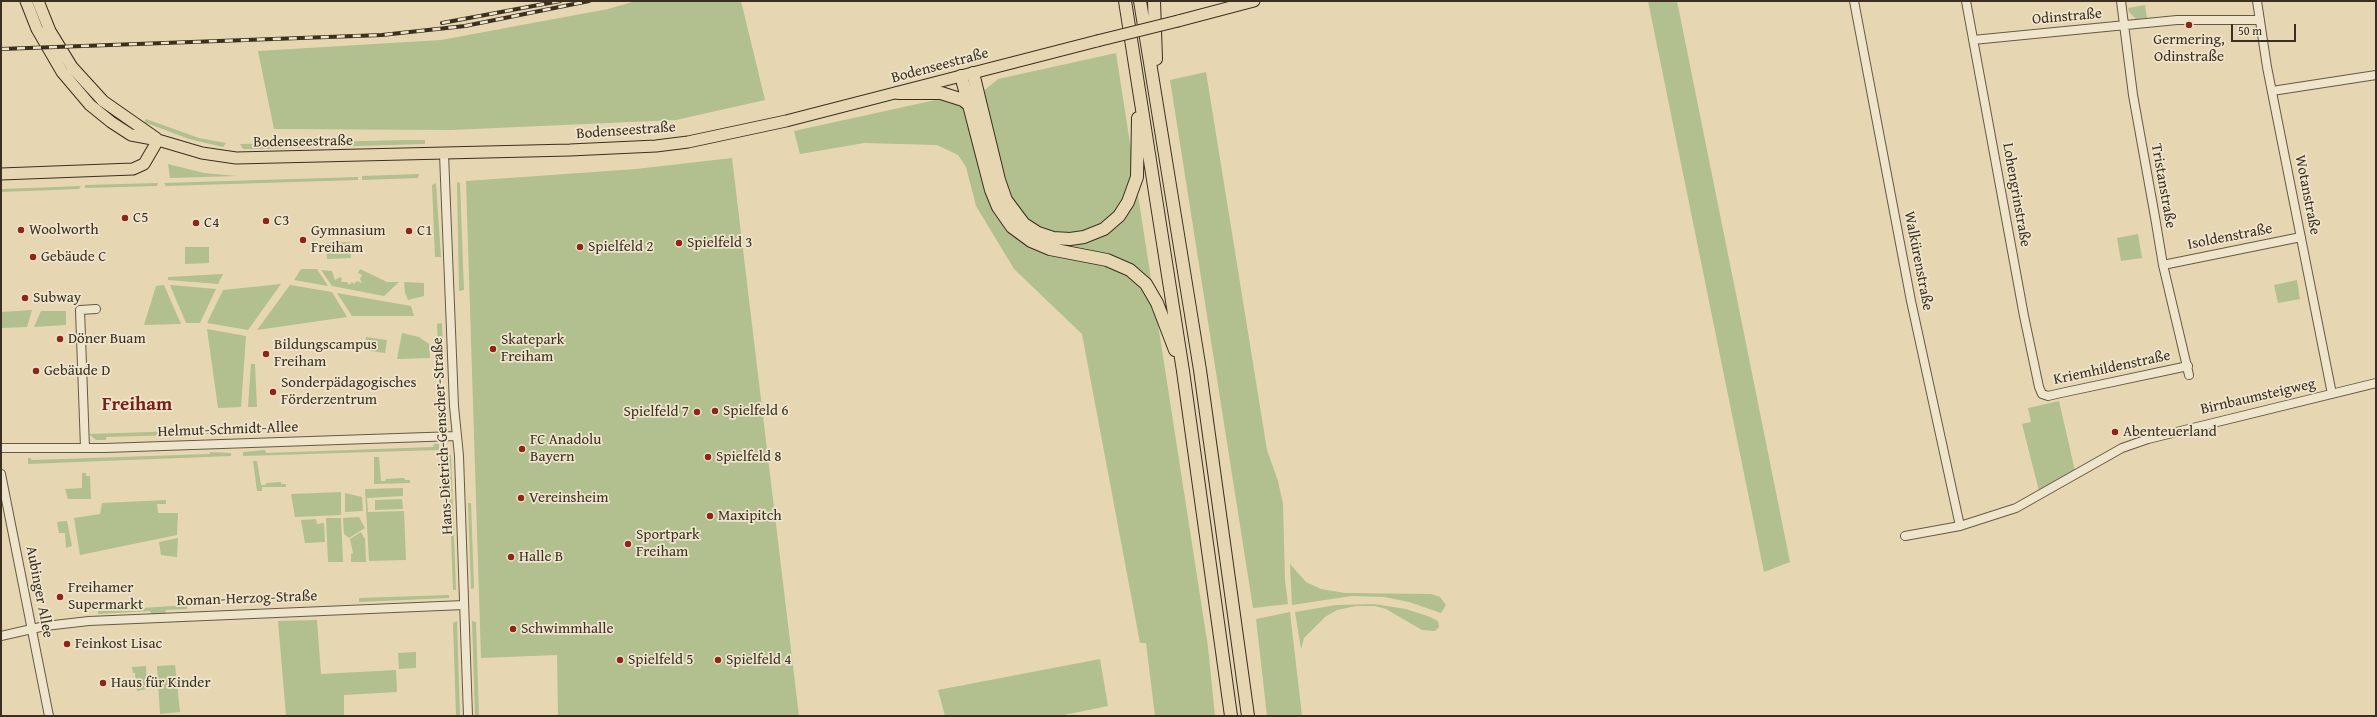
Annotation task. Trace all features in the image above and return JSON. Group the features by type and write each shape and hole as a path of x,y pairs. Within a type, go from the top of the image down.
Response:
{"highway":[{"path":"1125,1 1184,371 1231,716"},
{"path":"1140,1 1200,370 1248,716"},
{"path":"1154,1 1158,110"},
{"path":"967,75 973,105 981,129 999,180 1013,212 1024,224 1038,233 1053,238 1070,239 1084,237 1104,229 1119,216 1133,192 1138,170 1140,91"},
{"path":"898,93 941,93 973,105"},
{"path":"981,129 996,201 1012,227 1031,241 1050,249 1107,260 1130,270 1146,284 1156,303 1184,371"},
{"path":"1223,716 1226,674"}],"main road":[{"path":"26,1 37,29 62,72 90,104 131,135 158,140"},
{"path":"38,1 50,32 72,67 103,101 158,140"},
{"name":"Bodenseestraße","path":"158,140 194,152 236,158 444,154 624,148 672,144 725,135 898,93 1254,1"},
{"path":"1,174 133,169 144,164 158,140"}],"street":[{"name":"Walkürenstraße","path":"1854,1 1911,301 1960,526"},
{"name":"Lohengrinstraße","path":"1966,1 2024,316 2038,388 2042,394"},
{"name":"Tristanstraße","path":"2121,1 2133,94 2163,265 2190,375"},
{"name":"Wotanstraße","path":"2257,1 2272,91 2332,394"},
{"name":"Odinstraße","path":"1973,40 2183,20 2260,20"},
{"path":"2272,91 2376,75"},
{"name":"Hans-Dietrich-Genscher-Straße","path":"444,154 468,716"},
{"name":"Isoldenstraße","path":"2163,265 2301,237"},
{"path":"85,448 80,310 96,309"},
{"name":"Kriemhildenstraße","path":"2042,394 2048,396 2188,366"},
{"name":"Birnbaumsteigweg","path":"1905,536 1960,526 2025,504 2129,446 2193,427 2376,383"},
{"name":"Helmut-Schmidt-Allee","path":"1,448 85,448 456,436"},
{"name":"Aubinger Allee","path":"1,474 49,716"},
{"name":"Roman-Herzog-Straße","path":"1,636 45,626 89,621 464,605"}],"green space":[{"path":"636,1 741,1 765,100 676,120 451,130 274,129 258,51 441,40 608,9"},
{"path":"1648,1 1677,1 1790,562 1764,572"},
{"path":"2145,5 2147,18 2136,19 2129,12 2128,8"},
{"path":"1116,53 1208,647 1215,716 1155,716 1146,643 1140,643 1082,334 1014,269 976,206 966,167 958,155 937,145 864,143 800,154 794,131 986,89 998,79"},
{"path":"1206,72 1267,450 1278,481 1283,504 1285,580 1288,604 1253,608 1170,80"},
{"path":"146,119 199,138 226,143 223,147 189,139 144,122"},
{"path":"425,140 425,144 243,149 240,144"},
{"name":"Sportpark Freiham","path":"732,158 799,716 558,716 557,655 481,658 466,181 636,169"},
{"path":"168,164 204,173 237,176 170,178"},
{"path":"419,174 418,178 362,180 362,176"},
{"path":"358,177 358,180 166,186 164,183"},
{"path":"457,182 460,183 464,290 459,291"},
{"path":"158,183 157,186 85,188 85,185"},
{"path":"436,183 441,257 435,257 432,185"},
{"path":"81,186 79,189 1,192 1,189"},
{"path":"2138,234 2142,258 2121,261 2117,238"},
{"path":"350,242 351,258 327,259 326,243"},
{"path":"185,247 209,247 209,263 185,264"},
{"path":"301,269 317,269 328,286 294,280"},
{"path":"360,269 387,282 399,282 384,296 332,286 321,270 332,271 335,280 340,277 342,279 341,282 347,282 349,285 352,282 354,284 357,281 362,283 360,279 362,275 358,273"},
{"path":"223,274 218,284 168,280 168,277"},
{"path":"2297,280 2300,299 2278,303 2274,285"},
{"path":"404,282 424,283 424,296 408,300 405,293"},
{"path":"281,284 248,330 207,323 223,290"},
{"path":"164,285 181,324 144,325 156,286"},
{"path":"170,285 216,289 200,323 186,323"},
{"path":"290,285 332,292 347,317 257,330"},
{"path":"337,293 411,306 414,316 352,316"},
{"path":"32,310 27,327 1,328 1,312"},
{"path":"41,311 66,311 66,325 34,327"},
{"path":"442,323 444,373 439,373 437,324"},
{"path":"207,329 246,336 241,407 218,408"},
{"path":"402,333 419,337 429,344 430,358 397,359"},
{"path":"366,337 387,340 385,353 364,350"},
{"path":"251,364 255,364 257,407 248,407"},
{"path":"2059,401 2075,471 2039,491 2022,424 2031,422 2028,408"},
{"path":"209,430 209,434 106,437 106,440 96,440 89,434"},
{"path":"434,444 439,444 439,450 243,456 243,452 265,450 266,453 433,447"},
{"path":"210,452 231,453 231,456 28,464 28,458 31,458 31,460 210,454"},
{"path":"448,455 451,455 456,590 453,590"},
{"path":"374,457 379,457 381,481 385,481 386,479 404,478 405,480 410,480 410,483 374,484"},
{"path":"253,461 257,461 261,485 266,485 266,483 281,482 281,484 286,484 286,487 262,487 262,491 257,491"},
{"path":"82,473 86,473 86,476 90,476 91,499 68,499 65,489 82,488"},
{"path":"403,488 403,496 367,498 368,512 404,511 406,560 369,561 365,489"},
{"path":"341,492 341,515 295,517 291,494"},
{"path":"345,493 362,497 363,511 345,512"},
{"path":"402,499 403,509 375,510 375,500"},
{"path":"166,500 166,504 157,504 158,513 178,513 177,535 80,555 74,518 100,514 102,503"},
{"path":"468,503 471,503 474,588 471,589"},
{"path":"359,517 365,528 349,538 344,534 343,518"},
{"path":"326,518 341,518 343,562 328,562"},
{"path":"316,519 317,524 324,523 325,542 305,543 301,520"},
{"path":"67,521 72,546 66,548 65,533 59,533 57,522"},
{"path":"361,532 365,539 366,562 351,562 351,554 353,553 350,539"},
{"path":"178,538 177,557 161,555 159,542"},
{"path":"1290,564 1306,582 1321,589 1345,593 1431,594 1440,597 1446,605 1441,613 1409,602 1384,597 1352,596 1292,605"},
{"path":"449,595 449,598 359,602 359,598"},
{"path":"1374,604 1406,609 1430,617 1438,621 1439,627 1435,631 1422,630 1386,609 1375,606 1356,606 1337,610 1325,617 1304,638 1301,649 1295,612 1336,605"},
{"path":"187,605 187,609 166,610 165,613 151,614 150,611 98,614 98,611"},
{"path":"1290,612 1302,716 1267,716 1256,619"},
{"path":"317,620 321,674 396,670 397,692 344,695 344,716 286,716 278,621"},
{"path":"457,621 460,716 456,716 453,623"},
{"path":"472,621 476,622 479,716 475,716"},
{"path":"416,652 416,668 399,669 398,653"},
{"path":"1100,659 1108,706 1059,716 945,716 938,690"},
{"path":"175,665 180,712 160,714 157,666"},
{"path":"146,666 147,689 137,691 135,673 133,673 132,667"}],"railway":[{"path":"442,23 560,1"},
{"path":"1,49 382,35 465,26 589,1"}],"place":[{"name":"Germering, Odinstraße","path":"2189,25"},
{"name":"C5","path":"125,218"},
{"name":"C3","path":"266,221"},
{"name":"C4","path":"196,223"},
{"name":"Woolworth","path":"21,230"},
{"name":"C1","path":"409,231"},
{"name":"Gymnasium Freiham","path":"303,240"},
{"name":"Spielfeld 3","path":"679,243"},
{"name":"Spielfeld 2","path":"580,247"},
{"name":"Gebäude C","path":"33,257"},
{"name":"Subway","path":"25,298"},
{"name":"Döner Buam","path":"60,339"},
{"name":"Skatepark Freiham","path":"493,349"},
{"name":"Bildungscampus Freiham","path":"266,354"},
{"name":"Gebäude D","path":"36,371"},
{"name":"Sonderpädagogisches Förderzentrum","path":"273,392"},
{"name":"Spielfeld 6","path":"715,411"},
{"name":"Spielfeld 7","path":"697,412"},
{"name":"Abenteuerland","path":"2115,432"},
{"name":"FC Anadolu Bayern","path":"522,449"},
{"name":"Spielfeld 8","path":"708,457"},
{"name":"Vereinsheim","path":"521,498"},
{"name":"Maxipitch","path":"710,516"},
{"name":"Sportpark Freiham","path":"628,544"},
{"name":"Halle B","path":"511,557"},
{"name":"Freihamer Supermarkt","path":"60,597"},
{"name":"Schwimmhalle","path":"513,629"},
{"name":"Feinkost Lisac","path":"67,644"},
{"name":"Spielfeld 5","path":"620,660"},
{"name":"Spielfeld 4","path":"718,660"},
{"name":"Haus für Kinder","path":"103,683"}],"district":[{"name":"Freiham","path":"137,405"}]}
